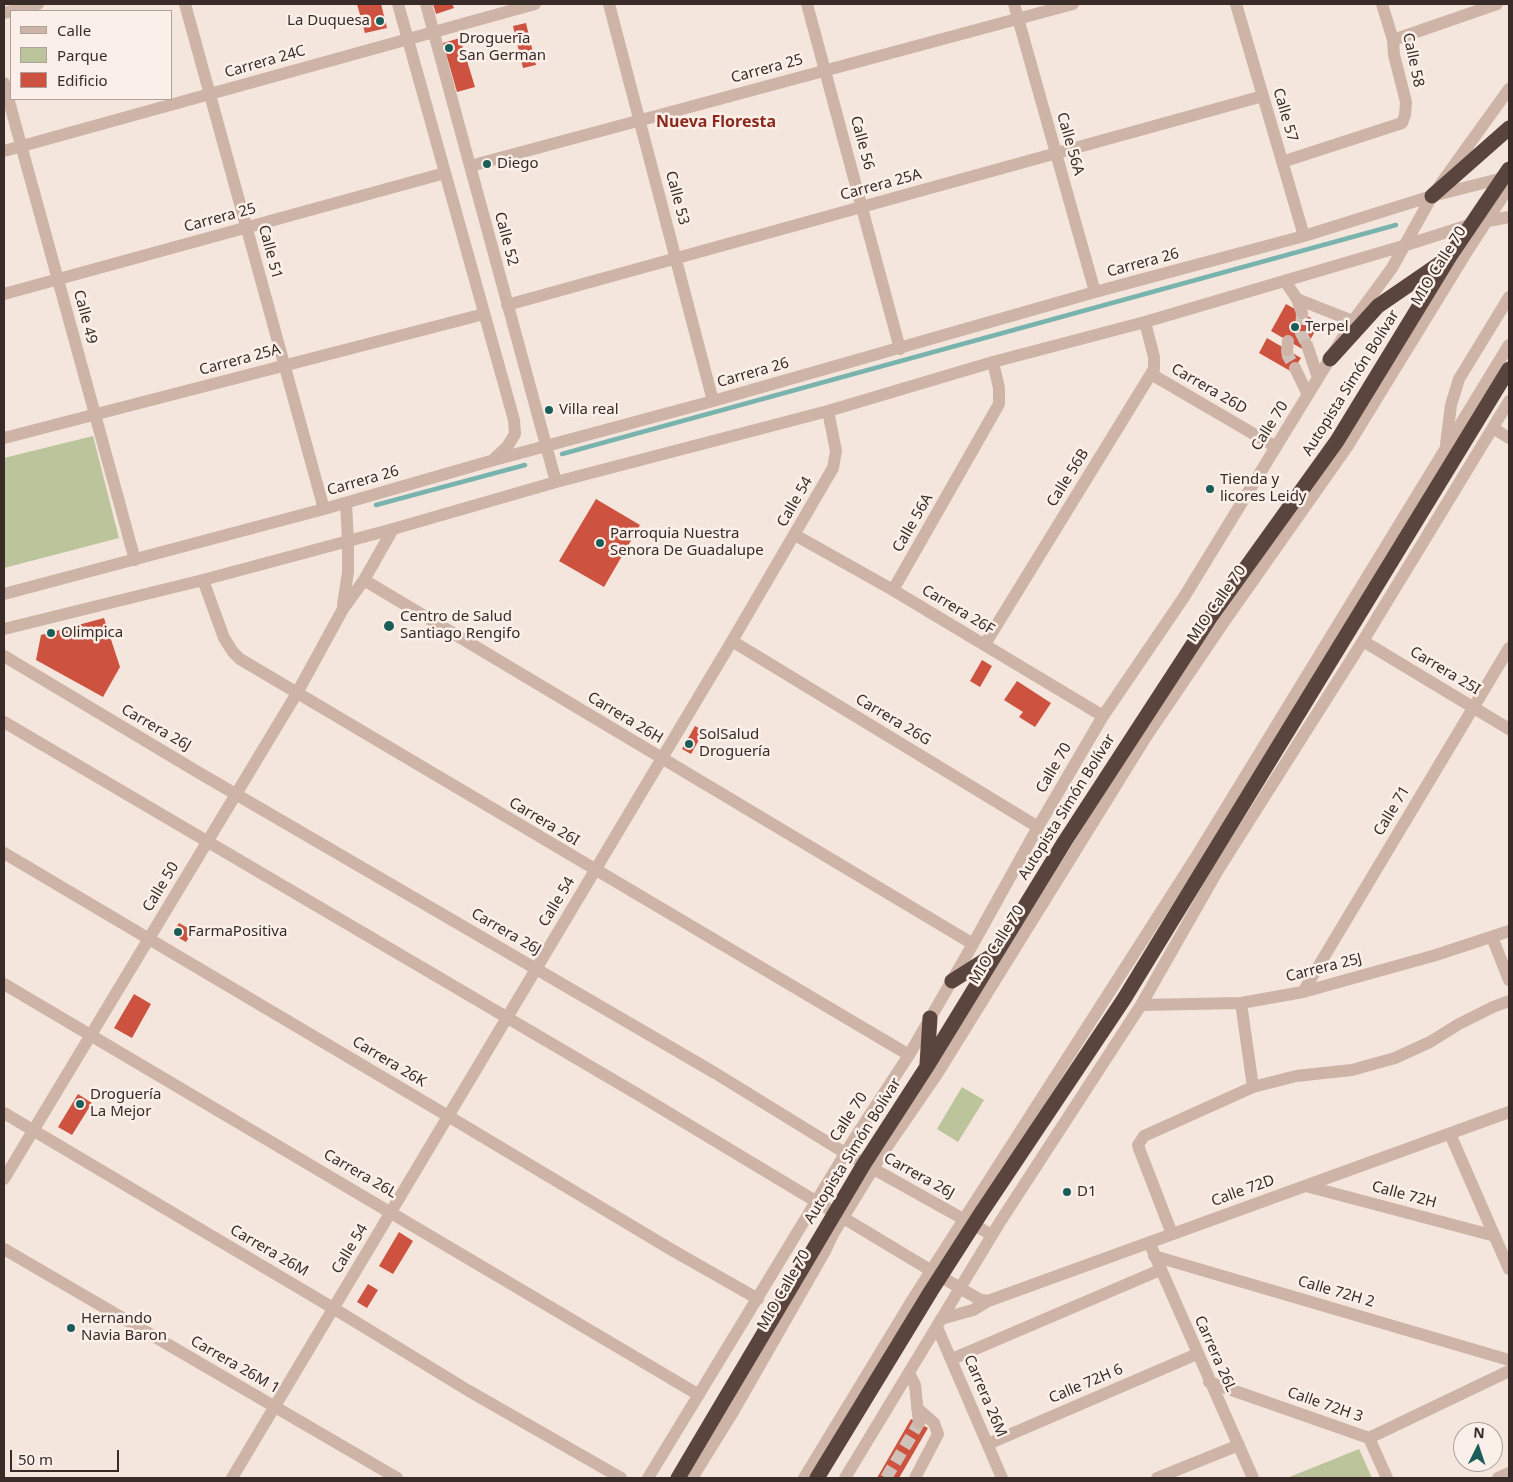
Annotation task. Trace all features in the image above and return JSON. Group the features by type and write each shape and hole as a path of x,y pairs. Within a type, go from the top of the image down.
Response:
{"highway":[{"path":"1432,196 1509,128"},
{"name":"Autopista Simón Bolívar","path":"678,1478 1065,841 1207,623 1337,441 1450,256 1479,223 1508,177"},
{"path":"1330,358 1378,306 1450,256"},
{"path":"817,1478 936,1272 1212,866 1509,369"},
{"path":"952,981 996,953"},
{"path":"926,1068 930,1018"}],"street":[{"path":"15,10 38,4"},
{"name":"Calle 51","path":"185,4 324,509"},
{"path":"398,4 514,420 515,434 507,447 494,460"},
{"name":"Calle 52","path":"426,4 556,482"},
{"name":"Carrera 24C","path":"4,151 535,4"},
{"name":"Calle 53","path":"610,4 713,401"},
{"name":"Calle 56","path":"807,4 900,348"},
{"name":"Calle 56A","path":"1014,4 1095,292"},
{"name":"Carrera 25","path":"470,166 1072,4"},
{"name":"Calle 57","path":"1236,4 1304,236"},
{"name":"Calle 58","path":"1282,162 1402,123 1406,102 1394,55 1393,40 1382,4"},
{"path":"1393,40 1497,4"},
{"name":"Calle 49","path":"4,83 135,560"},
{"name":"Calle 70","path":"648,1478 845,1153 909,1055 1103,716 1184,597 1353,321 1392,268 1432,196 1509,89"},
{"name":"Carrera 25A","path":"507,305 1263,96"},
{"name":"Carrera 25","path":"4,294 445,174"},
{"name":"Carrera 26","path":"4,594 346,503 1095,292 1304,236 1432,196 1508,177"},
{"path":"4,628 203,580 556,482 828,411 993,362 1145,322 1479,223 1509,217"},
{"name":"MIO Calle 70","path":"869,1166 937,1074 1144,740 1347,446 1479,223"},
{"path":"1286,281 1297,299 1302,313"},
{"path":"1446,449 1452,404 1459,379 1509,297"},
{"path":"1297,299 1353,321"},
{"name":"Carrera 25A","path":"4,438 484,314"},
{"name":"Calle 56B","path":"985,644 1154,369 1155,360 1145,322"},
{"path":"1307,345 1318,378"},
{"path":"968,1223 1196,857 1509,345"},
{"name":"Calle 56A","path":"894,590 999,404 999,388 993,362"},
{"path":"1295,368 1308,395"},
{"name":"Carrera 26D","path":"1151,374 1276,447"},
{"path":"845,1478 960,1286 1140,1004 1212,866 1363,641 1509,401"},
{"name":"Calle 54","path":"232,1478 732,641 833,468 836,450 828,411"},
{"path":"1493,428 1509,438"},
{"name":"Calle 50","path":"343,609 348,572 346,503"},
{"name":"Calle 50","path":"4,1179 297,693 343,609 364,580 392,529"},
{"name":"Carrera 26F","path":"795,534 894,590 1103,716"},
{"name":"Carrera 26I","path":"203,580 224,638 240,659 909,1055"},
{"name":"Carrera 26H","path":"364,580 973,944"},
{"name":"Carrera 26G","path":"732,641 1038,828"},
{"name":"Carrera 25I","path":"1363,641 1509,729"},
{"name":"Calle 71","path":"1303,992 1509,648"},
{"name":"Carrera 26J","path":"4,656 236,794 715,1073 845,1153 992,1235"},
{"path":"4,722 840,1214 979,1299 988,1301"},
{"name":"Carrera 26K","path":"4,853 672,1250 758,1299"},
{"name":"Carrera 25J","path":"1140,1004 1241,1003 1303,992 1436,955 1509,931"},
{"path":"1492,937 1509,980"},
{"name":"Carrera 26L","path":"4,984 699,1394"},
{"path":"1172,1234 1138,1145 1144,1136 1254,1087 1296,1076 1352,1070 1395,1058 1430,1042 1459,1024 1493,1007 1509,1001"},
{"path":"1241,1003 1254,1087"},
{"name":"Calle 72D","path":"939,1323 974,1310 988,1301 1509,1112"},
{"name":"Carrera 26M","path":"4,1113 334,1308 469,1391 621,1478"},
{"path":"1450,1134 1495,1236 1505,1249 1509,1269"},
{"name":"Calle 72H","path":"1306,1186 1495,1236"},
{"name":"MIO Calle 70","path":"692,1478 738,1404 840,1214"},
{"name":"Carrera 26L","path":"1149,1243 1253,1478"},
{"name":"Carrera 26M 1","path":"4,1249 397,1478"},
{"name":"Calle 72H 2","path":"1154,1256 1509,1360"},
{"path":"952,1359 1160,1270"},
{"path":"804,1478 910,1302 936,1272"},
{"name":"Carrera 26M","path":"939,1323 952,1359 1002,1478"},
{"name":"Calle 72H 6","path":"988,1444 1197,1354"},
{"name":"Calle 72H 3","path":"1210,1382 1370,1438 1509,1371"},
{"path":"909,1373 915,1386 919,1423"},
{"path":"915,1478 938,1434 934,1423 917,1408"},
{"path":"1370,1438 1387,1478"},
{"path":"1157,1478 1239,1445"},
{"path":"1498,1478 1509,1474"}],"green space":[{"path":"93,436 119,538 4,568 4,458"},
{"path":"962,1087 984,1100 958,1142 937,1129"},
{"path":"1359,1449 1372,1478 1287,1478"}],"building":[{"path":"357,4 381,4 387,28 365,33"},
{"path":"433,4 452,4 454,8 436,14"},
{"path":"526,23 536,65 523,68 513,26"},
{"path":"460,38 475,87 457,92 443,43"},
{"name":"Terpel","path":"1286,304 1320,323 1304,350 1271,331"},
{"name":"Terpel","path":"1267,338 1301,358 1292,372 1259,353"},
{"name":"Parroquia Nuestra Senora De Guadalupe","path":"596,499 640,525 604,587 559,561"},
{"name":"Olimpica","path":"104,618 120,667 103,697 36,660 41,635"},
{"path":"982,660 992,666 980,687 970,681"},
{"path":"1017,681 1051,703 1035,727 1019,717 1023,712 1004,700"},
{"path":"695,726 704,731 691,754 682,749"},
{"path":"179,923 193,931 186,942 172,934"},
{"path":"134,994 151,1004 132,1038 114,1028"},
{"path":"78,1094 92,1103 72,1135 58,1127"},
{"path":"399,1232 413,1241 393,1274 379,1266"},
{"path":"368,1284 378,1290 367,1308 357,1302"},
{"path":"911,1419 928,1428 899,1478 877,1478"}],"waterway":[{"path":"562,454 1396,225"},
{"path":"376,505 525,465"}],"tunnel":[{"path":"1302,313 1301,333 1307,345"},
{"path":"1287,350 1288,356 1295,368"},
{"path":"886,1478 919,1423"}],"place":[{"name":"La Duquesa","path":"380,21"},
{"name":"Droguerīa San German","path":"449,48"},
{"name":"Diego","path":"487,164"},
{"name":"Terpel","path":"1295,327"},
{"name":"Villa real","path":"549,410"},
{"name":"Tienda y licores Leidy","path":"1210,489"},
{"name":"Parroquia Nuestra Senora De Guadalupe","path":"600,543"},
{"name":"Centro de Salud Santiago Rengifo","path":"389,626"},
{"name":"Olimpica","path":"51,633"},
{"name":"SolSalud Droguería","path":"689,744"},
{"name":"FarmaPositiva","path":"178,932"},
{"name":"Droguería La Mejor","path":"80,1104"},
{"name":"D1","path":"1067,1192"},
{"name":"Hernando Navia Baron","path":"71,1328"}],"district":[{"name":"Nueva Floresta","path":"716,122"}]}
